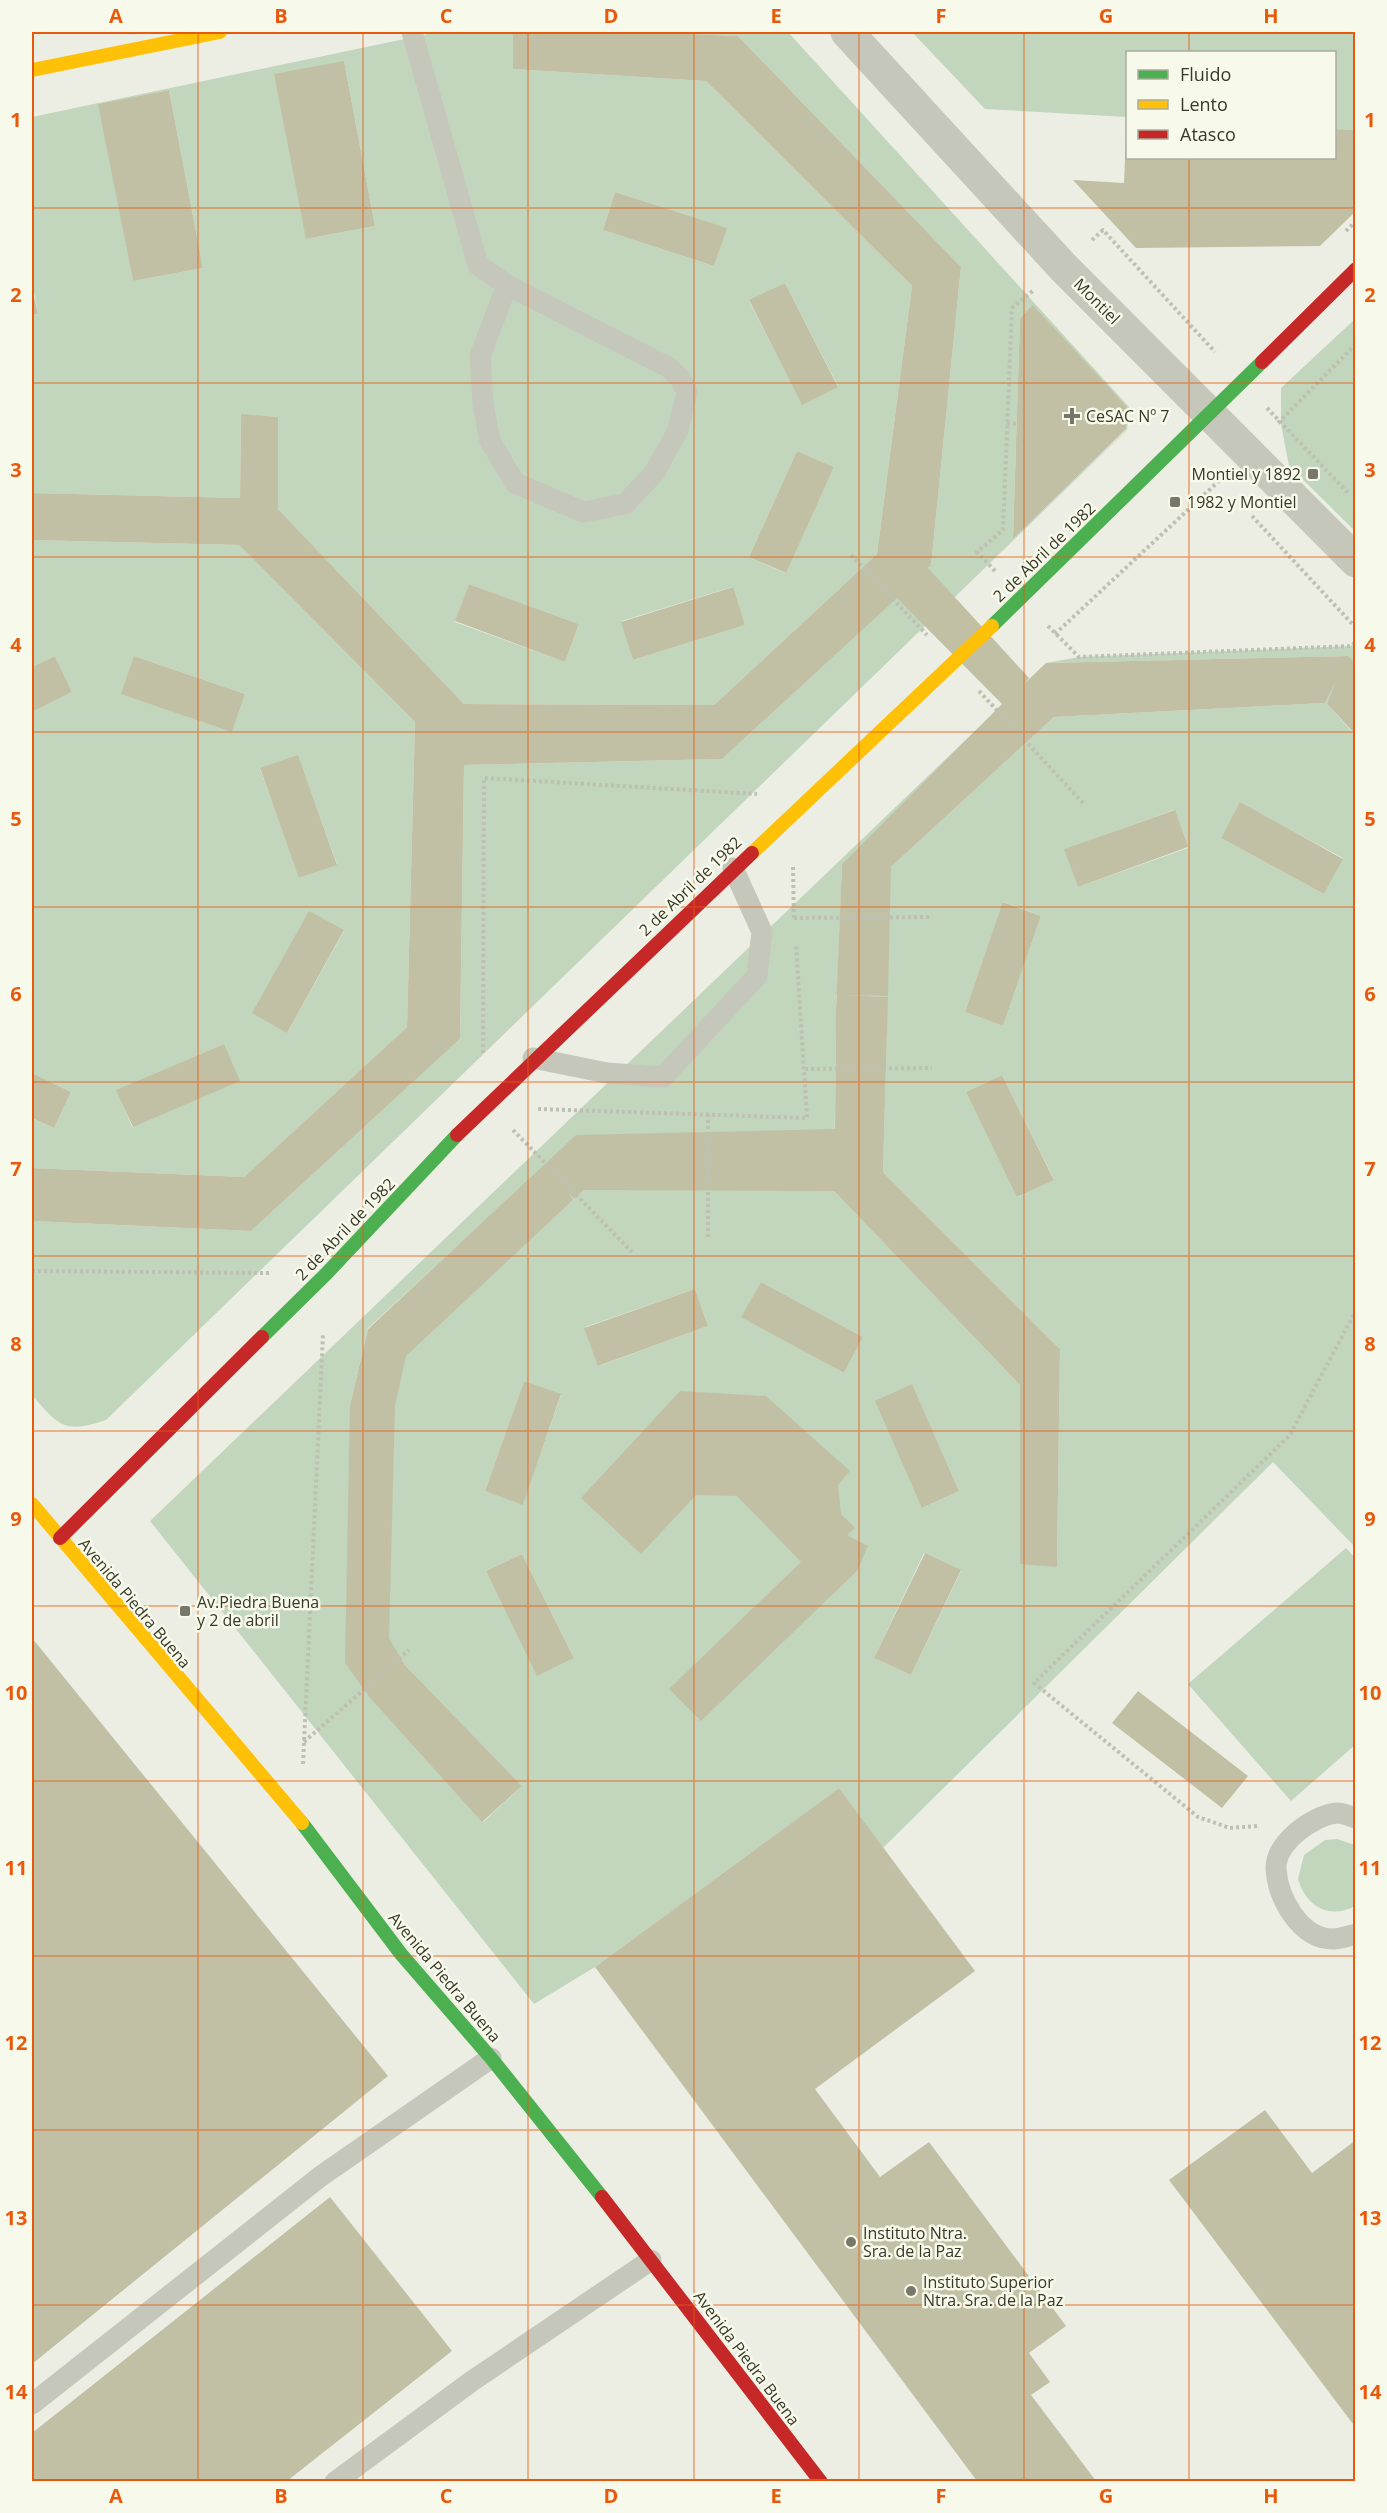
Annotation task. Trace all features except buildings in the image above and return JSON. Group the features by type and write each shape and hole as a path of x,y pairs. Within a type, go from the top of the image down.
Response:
{"street":[{"path":"32,70 220,32"},
{"name":"Montiel","path":"847,32 1063,267 1292,494 1356,561"},
{"name":"2 de Abril de 1982","path":"60,1538 326,1274 483,1107 808,796 1021,598 1356,269"},
{"name":"Avenida Piedra Buena","path":"32,1504 301,1822 401,1954 491,2058 651,2260 821,2481"}],"lane":[{"path":"412,32 478,265 507,285 668,367 680,378 687,392 678,430 655,472 625,504 583,512 515,483 490,441 483,404 480,356 507,285"},
{"path":"533,1059 607,1073 663,1077 757,976 762,932 733,868"},
{"path":"1356,1818 1338,1813 1310,1822 1287,1841 1276,1867 1283,1900 1301,1927 1332,1939 1356,1934"},
{"path":"32,2404 321,2176 491,2058"},
{"path":"335,2481 472,2381 651,2260"}],"path":[{"path":"1103,230 1194,330"},
{"path":"1306,396 1356,344"},
{"path":"1008,423 1017,424"},
{"path":"1306,449 1356,501"},
{"path":"1055,634 1192,507"},
{"path":"1244,508 1356,628"},
{"path":"483,1107 484,778 808,796"},
{"path":"794,918 932,917"},
{"path":"805,1069 932,1068"},
{"path":"708,1114 708,1239"},
{"path":"506,1122 632,1252"},
{"path":"32,1271 326,1274"},
{"path":"1265,1822 1254,1827 1230,1828 1198,1817 1034,1683 1290,1435 1356,1310"},
{"path":"301,1822 323,1332"},
{"path":"304,1742 409,1650"}],"green space":[{"path":"438,32 513,32 513,69 706,81 912,286 877,554 714,705 464,704 278,509 278,417 241,415 240,498 32,493 32,315 38,314 32,282 32,117","holes":["344,61 375,226 306,239","169,90 203,268 133,281 99,104","615,192 726,228 714,266 603,230","785,283 838,386 802,404 749,301","797,451 834,467 785,573 749,557","469,584 579,624 565,662 455,622","732,587 745,625 633,660 622,621"]},
{"path":"642,32 788,32 1129,407 1127,430 106,1420 81,1426 63,1424 49,1414 32,1395 32,1221 251,1231 460,1039 464,765 722,759 931,566 961,267 738,36","holes":["1033,306 1128,408 1126,430 1013,539 1020,318"]},
{"path":"912,32 1355,32 1355,130 1336,129 1336,51 1126,51 1126,117 985,109"},
{"path":"1355,319 1355,531 1289,466 1281,424 1281,388"},
{"path":"32,540 239,545 415,722 407,1027 244,1177 32,1168 32,1118 54,1128 71,1092 32,1073 32,712 72,692 55,656 32,667","holes":["134,656 245,694 232,732","298,756 337,864 300,878 260,769","310,912 344,931 287,1033","224,1044 133,1127 117,1090"]},
{"path":"1355,642 1355,664 1347,657 1327,704 1356,736 1355,1547 1273,1462 883,1848 839,1788 595,1967 534,2004 150,1521 1046,663 1079,657 1351,646","holes":["1347,656 1325,703 1054,717 891,867 837,994 842,864 1046,663","1240,803 1343,858 1324,894 1221,838","1174,810 1188,848 1078,887 1065,849","1004,902 1041,916 1003,1026 965,1012","836,995 887,997 887,1010 836,1008","836,1025 887,1026 883,1172 1060,1349 1057,1566 1020,1563 1020,1385 834,1191","1002,1075 1054,1179 1018,1197 966,1092","542,1167 584,1190 574,1199","542,1168 573,1200 350,1405 368,1328","761,1282 863,1337 844,1373 742,1316","695,1289 708,1326 599,1366 585,1327","524,1381 561,1395 523,1504 485,1491","912,1385 959,1491 922,1508","924,1553 961,1571 911,1675 874,1658","522,1554 574,1658 538,1675 486,1571","389,1639 405,1665 370,1697","405,1665 522,1786 483,1822 370,1698"]},
{"path":"1346,1548 1356,1559 1355,1745 1291,1801 1188,1684"},
{"path":"1337,1839 1355,1845 1355,1906 1345,1910 1328,1911 1320,1908 1307,1897 1298,1879 1304,1855 1325,1840"}],"traffic: fast":[{"path":"992,626 1262,362"},
{"path":"262,1337 326,1274 457,1135"},
{"path":"302,1823 401,1954 491,2058 602,2197"}],"traffic: slow":[{"path":"32,70 220,32"},
{"path":"752,853 992,626"},
{"path":"32,1504 302,1823"}],"traffic: jam":[{"path":"1262,362 1356,269"},
{"path":"457,1135 752,853"},
{"path":"60,1538 262,1337"},
{"path":"602,2197 821,2482"}],"place":[{"name":"CeSAC Nº 7","path":"1072,416"},
{"name":"Montiel y 1892","path":"1313,474"},
{"name":"1982 y Montiel","path":"1175,502"},
{"name":"Av.Piedra Buena y 2 de abril","path":"185,1611"},
{"name":"Instituto Ntra. Sra. de la Paz","path":"851,2242"},
{"name":"Instituto Superior Ntra. Sra. de la Paz","path":"911,2291"}]}
